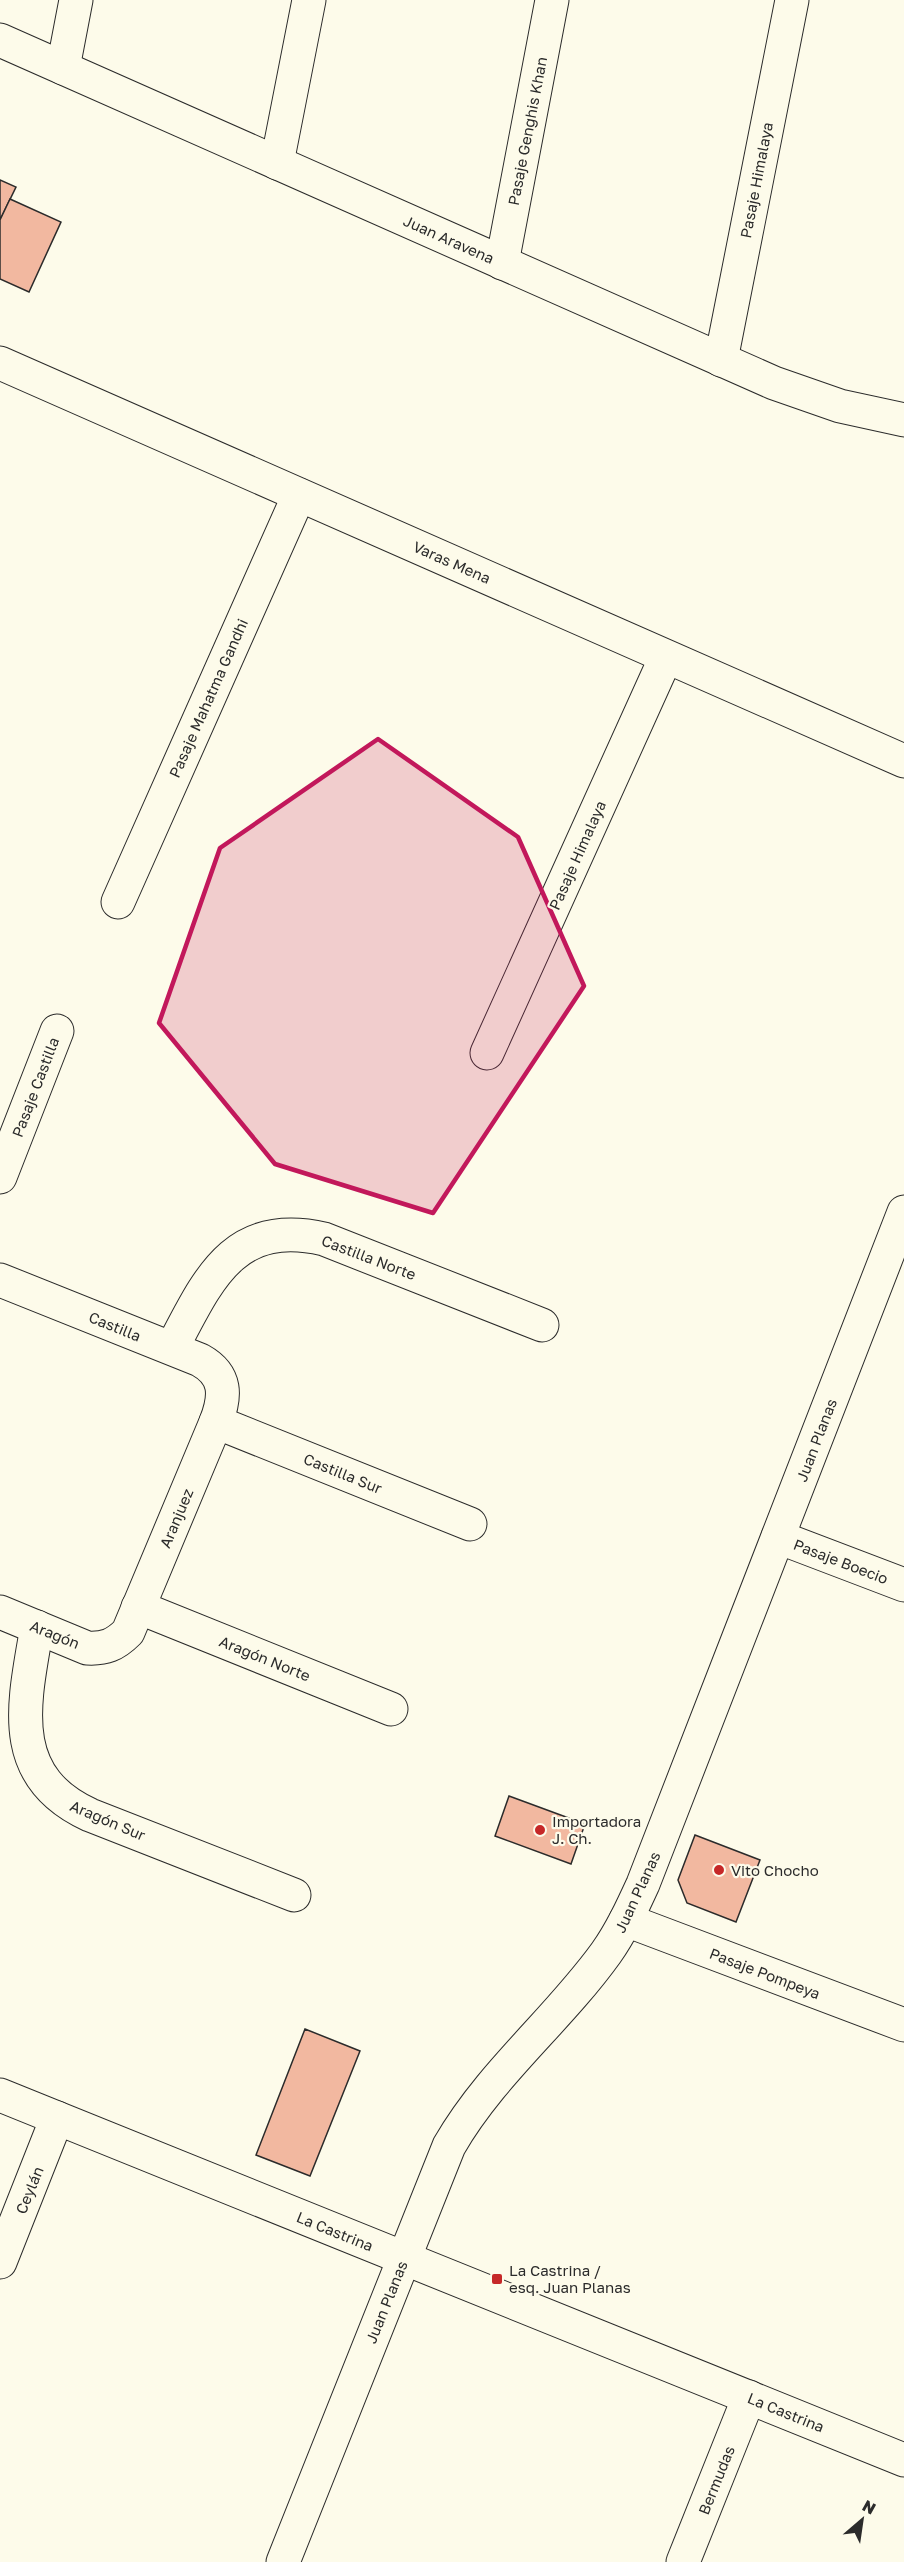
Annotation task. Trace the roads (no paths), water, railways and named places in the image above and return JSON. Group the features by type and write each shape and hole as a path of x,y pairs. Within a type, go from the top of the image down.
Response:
{"street":[{"path":"63,68 76,0"},
{"path":"277,163 309,0"},
{"name":"Pasaje Genghis Khan","path":"502,263 552,0"},
{"name":"Pasaje Himalaya","path":"721,360 792,0"},
{"name":"Juan Aravena","path":"0,40 721,360 814,399 904,420"},
{"name":"Varas Mena","path":"0,363 904,761"},
{"name":"Pasaje Mahatma Gandhi","path":"118,902 299,495"},
{"name":"Pasaje Himalaya","path":"487,1053 666,657"},
{"name":"Pasaje Castilla","path":"0,1177 57,1030"},
{"name":"Juan Planas","path":"283,2562 438,2170 462,2123 481,2096 588,1977 626,1920 643,1884 904,1212"},
{"name":"Castilla Norte","path":"172,1348 195,1305 222,1264 237,1250 254,1240 289,1233 324,1239 542,1325"},
{"name":"Castilla","path":"0,1280 172,1348 209,1365 222,1381"},
{"name":"Aranjuez","path":"111,1646 128,1632 216,1422 223,1401 222,1381"},
{"name":"Castilla Sur","path":"216,1422 470,1524"},
{"name":"Pasaje Boecio","path":"778,1537 904,1586"},
{"name":"Aragón Norte","path":"138,1607 391,1709"},
{"name":"Aragón","path":"0,1612 87,1648 111,1646"},
{"name":"Aragón Sur","path":"37,1627 27,1684 25,1729 28,1750 36,1770 46,1785 59,1798 90,1815 294,1895"},
{"name":"Pasaje Pompeya","path":"626,1920 904,2025"},
{"name":"La Castrina","path":"0,2095 904,2460"},
{"name":"Ceylán","path":"0,2262 57,2118"},
{"name":"Bermudas","path":"683,2562 749,2397"}],"place":[{"name":"Importadora J. Ch.","path":"540,1830"},
{"name":"Vito Chocho","path":"719,1870"},
{"name":"La Castrina / esq. Juan Planas","path":"497,2279"}]}
